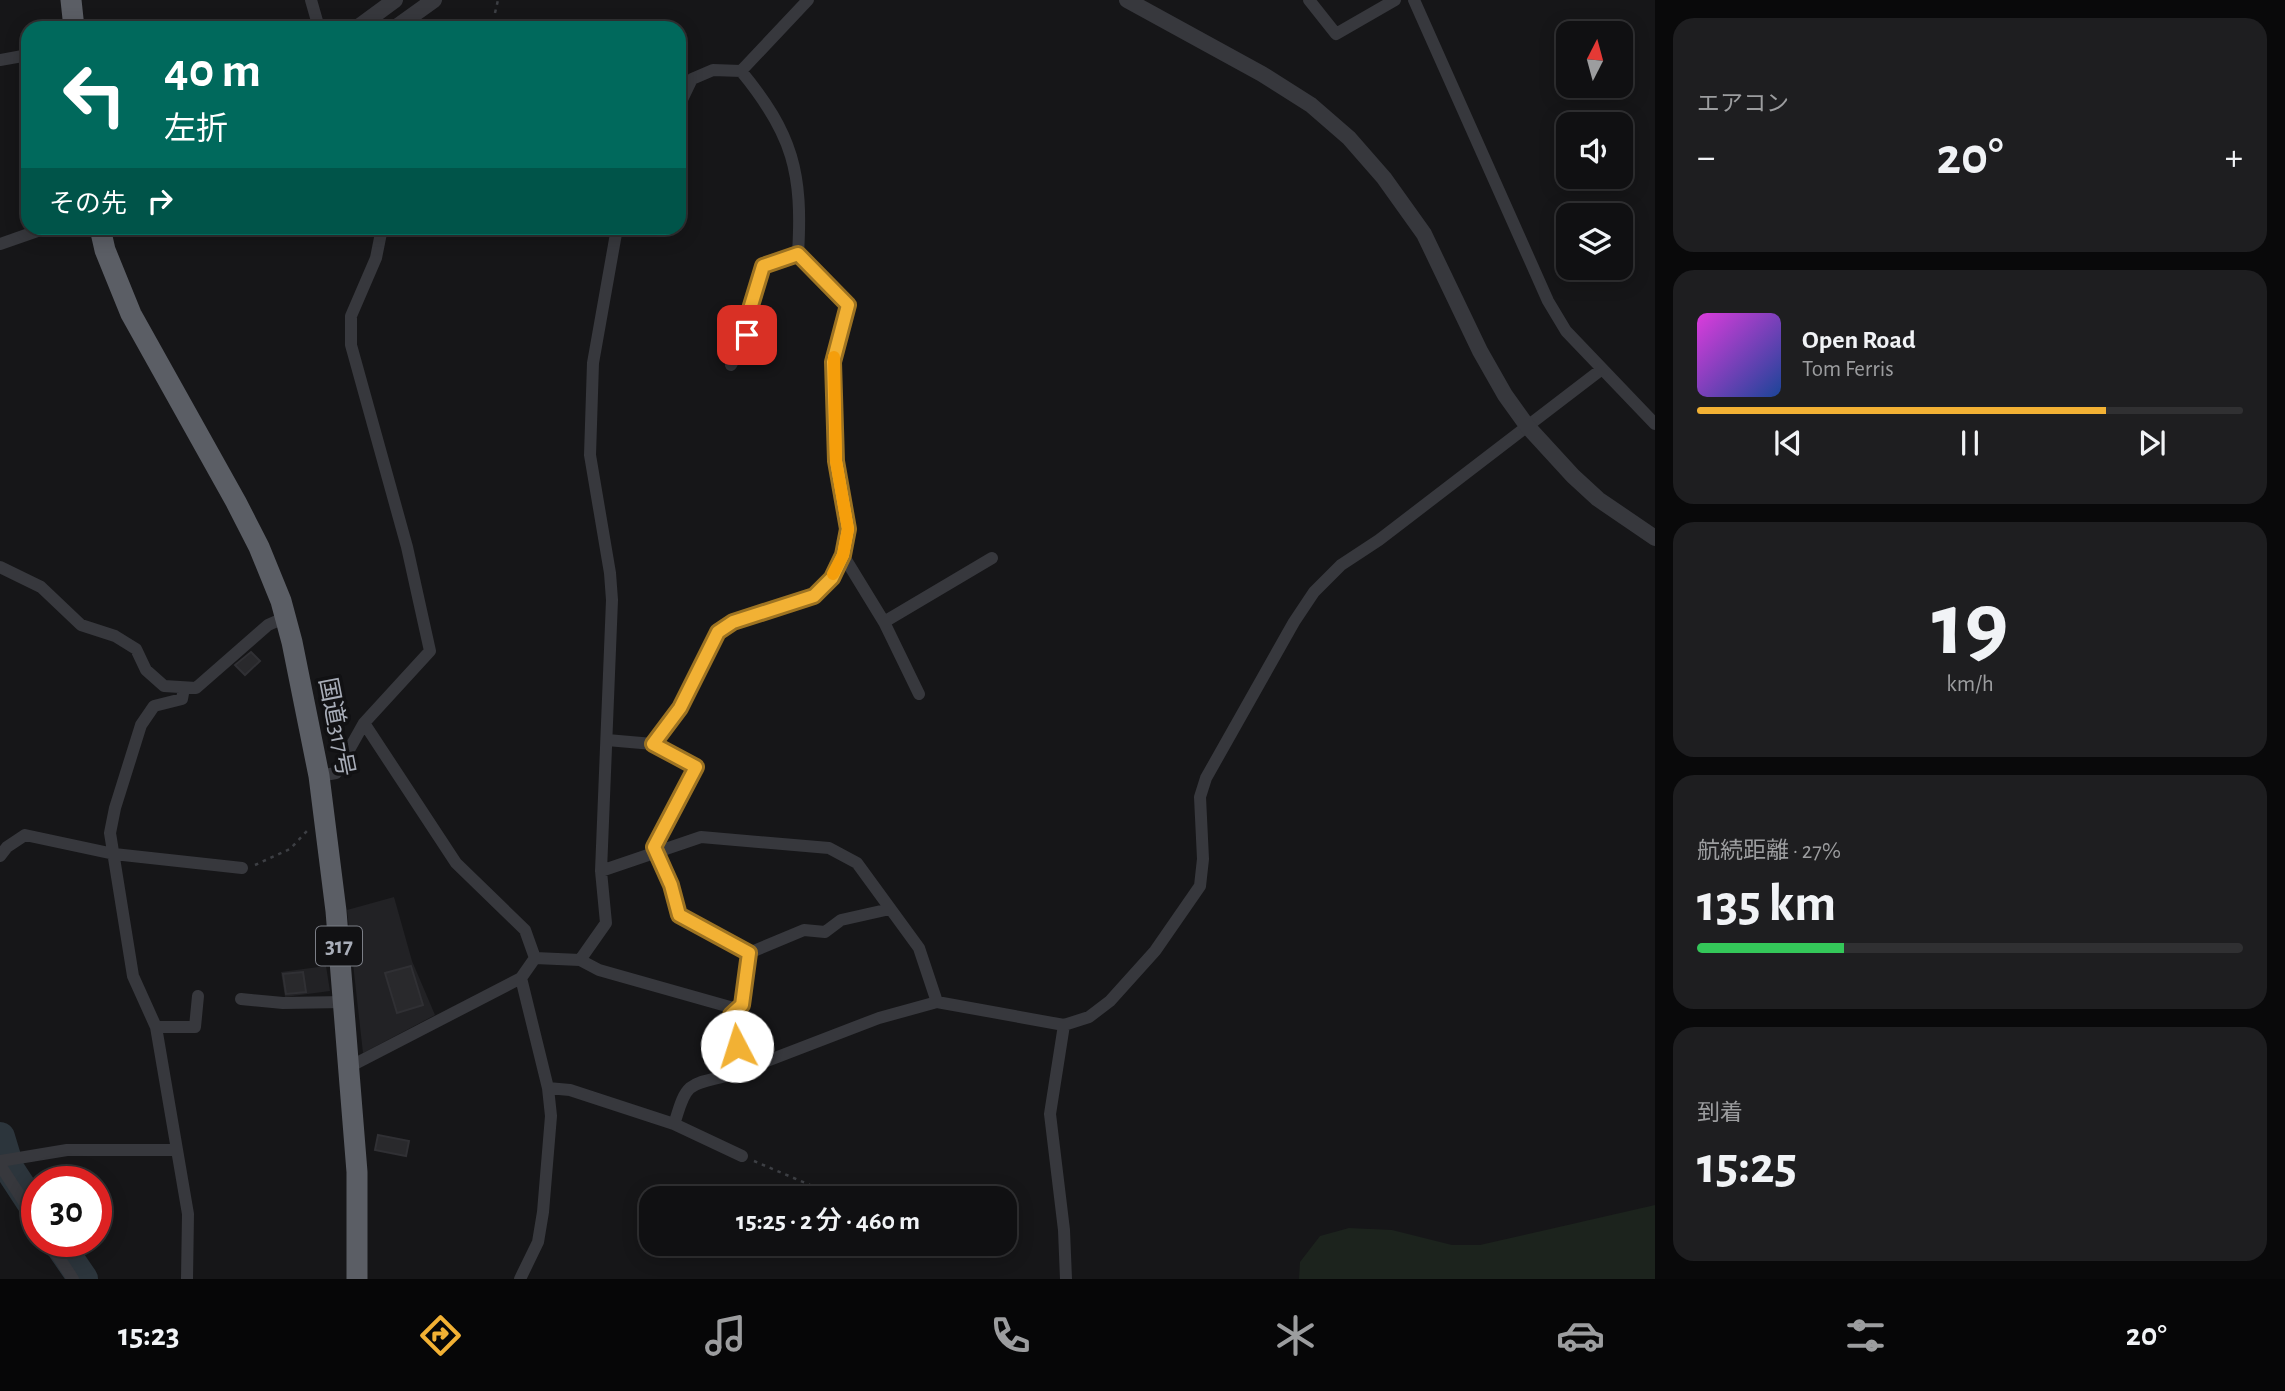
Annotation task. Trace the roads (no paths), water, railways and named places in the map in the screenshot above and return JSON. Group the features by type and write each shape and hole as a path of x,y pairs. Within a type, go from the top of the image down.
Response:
{"highway":[{"path":"71,0 73,21"},
{"name":"国道317号","path":"102,235 108,260 131,314 236,502 259,547 286,617 302,686 326,821 357,1172 358,1279"}],"street":[{"path":"311,0 318,21"},
{"path":"366,21 395,0"},
{"path":"405,21 434,0"},
{"path":"741,71 808,0"},
{"path":"1127,0 1311,104 1349,138 1384,178 1424,234 1480,351 1505,395 1528,427 1598,499 1655,538"},
{"path":"1309,0 1336,34 1395,0"},
{"path":"1414,0 1548,301 1566,331 1655,424"},
{"path":"0,60 21,56"},
{"path":"653,744 680,708 718,632 733,622 814,596 832,578 843,555 848,529 836,461 833,362 848,305 798,254 799,190 785,135 768,103 741,71 713,70 692,79 686,91"},
{"path":"0,244 26,235"},
{"path":"319,776 336,773 364,723 430,651 404,534 351,345 351,316 376,258 381,235"},
{"path":"580,960 606,923 601,871 612,600 590,455 593,363 616,235"},
{"path":"731,365 747,335 746,322 763,266 798,254"},
{"path":"535,958 580,960 599,970 730,1007 737,1046 751,1060 767,1061 879,1018 937,1002 1064,1024 1088,1017 1111,1001 1155,951 1199,887 1203,859 1200,797 1206,778 1294,622 1314,592 1341,565 1379,540 1602,369"},
{"path":"843,555 884,622 919,694"},
{"path":"884,622 992,558"},
{"path":"0,567 41,587 80,625 115,636 135,649 146,670 164,686 196,688 268,625 286,617"},
{"path":"184,688 182,699 154,706 141,725 114,808 110,833 133,976 156,1027 188,1214 187,1279"},
{"path":"364,723 456,863 525,930 535,958"},
{"path":"607,740 653,744 696,767 654,847 655,853 671,885 679,915 749,953"},
{"path":"0,856 7,847 25,835 114,854 242,868"},
{"path":"601,871 701,837 828,848 857,863 919,948 937,1002"},
{"path":"749,953 804,930 825,932 841,920 890,909"},
{"path":"731,1015 742,1005 749,953"},
{"path":"349,1067 521,978 535,958"},
{"path":"520,1279 538,1242 551,1116 548,1088 521,978"},
{"path":"156,1027 195,1027 198,996"},
{"path":"241,999 283,1003 344,1002"},
{"path":"1064,1024 1050,1114 1064,1230 1066,1279"},
{"path":"674,1124 691,1087 744,1069 751,1060"},
{"path":"548,1088 570,1090 674,1124 742,1156"},
{"path":"21,1193 3,1161 67,1150 177,1150"},
{"path":"59,1257 73,1279"}],"waterway":[{"path":"0,1137 10,1170 21,1187"},
{"path":"68,1257 83,1279"}]}
